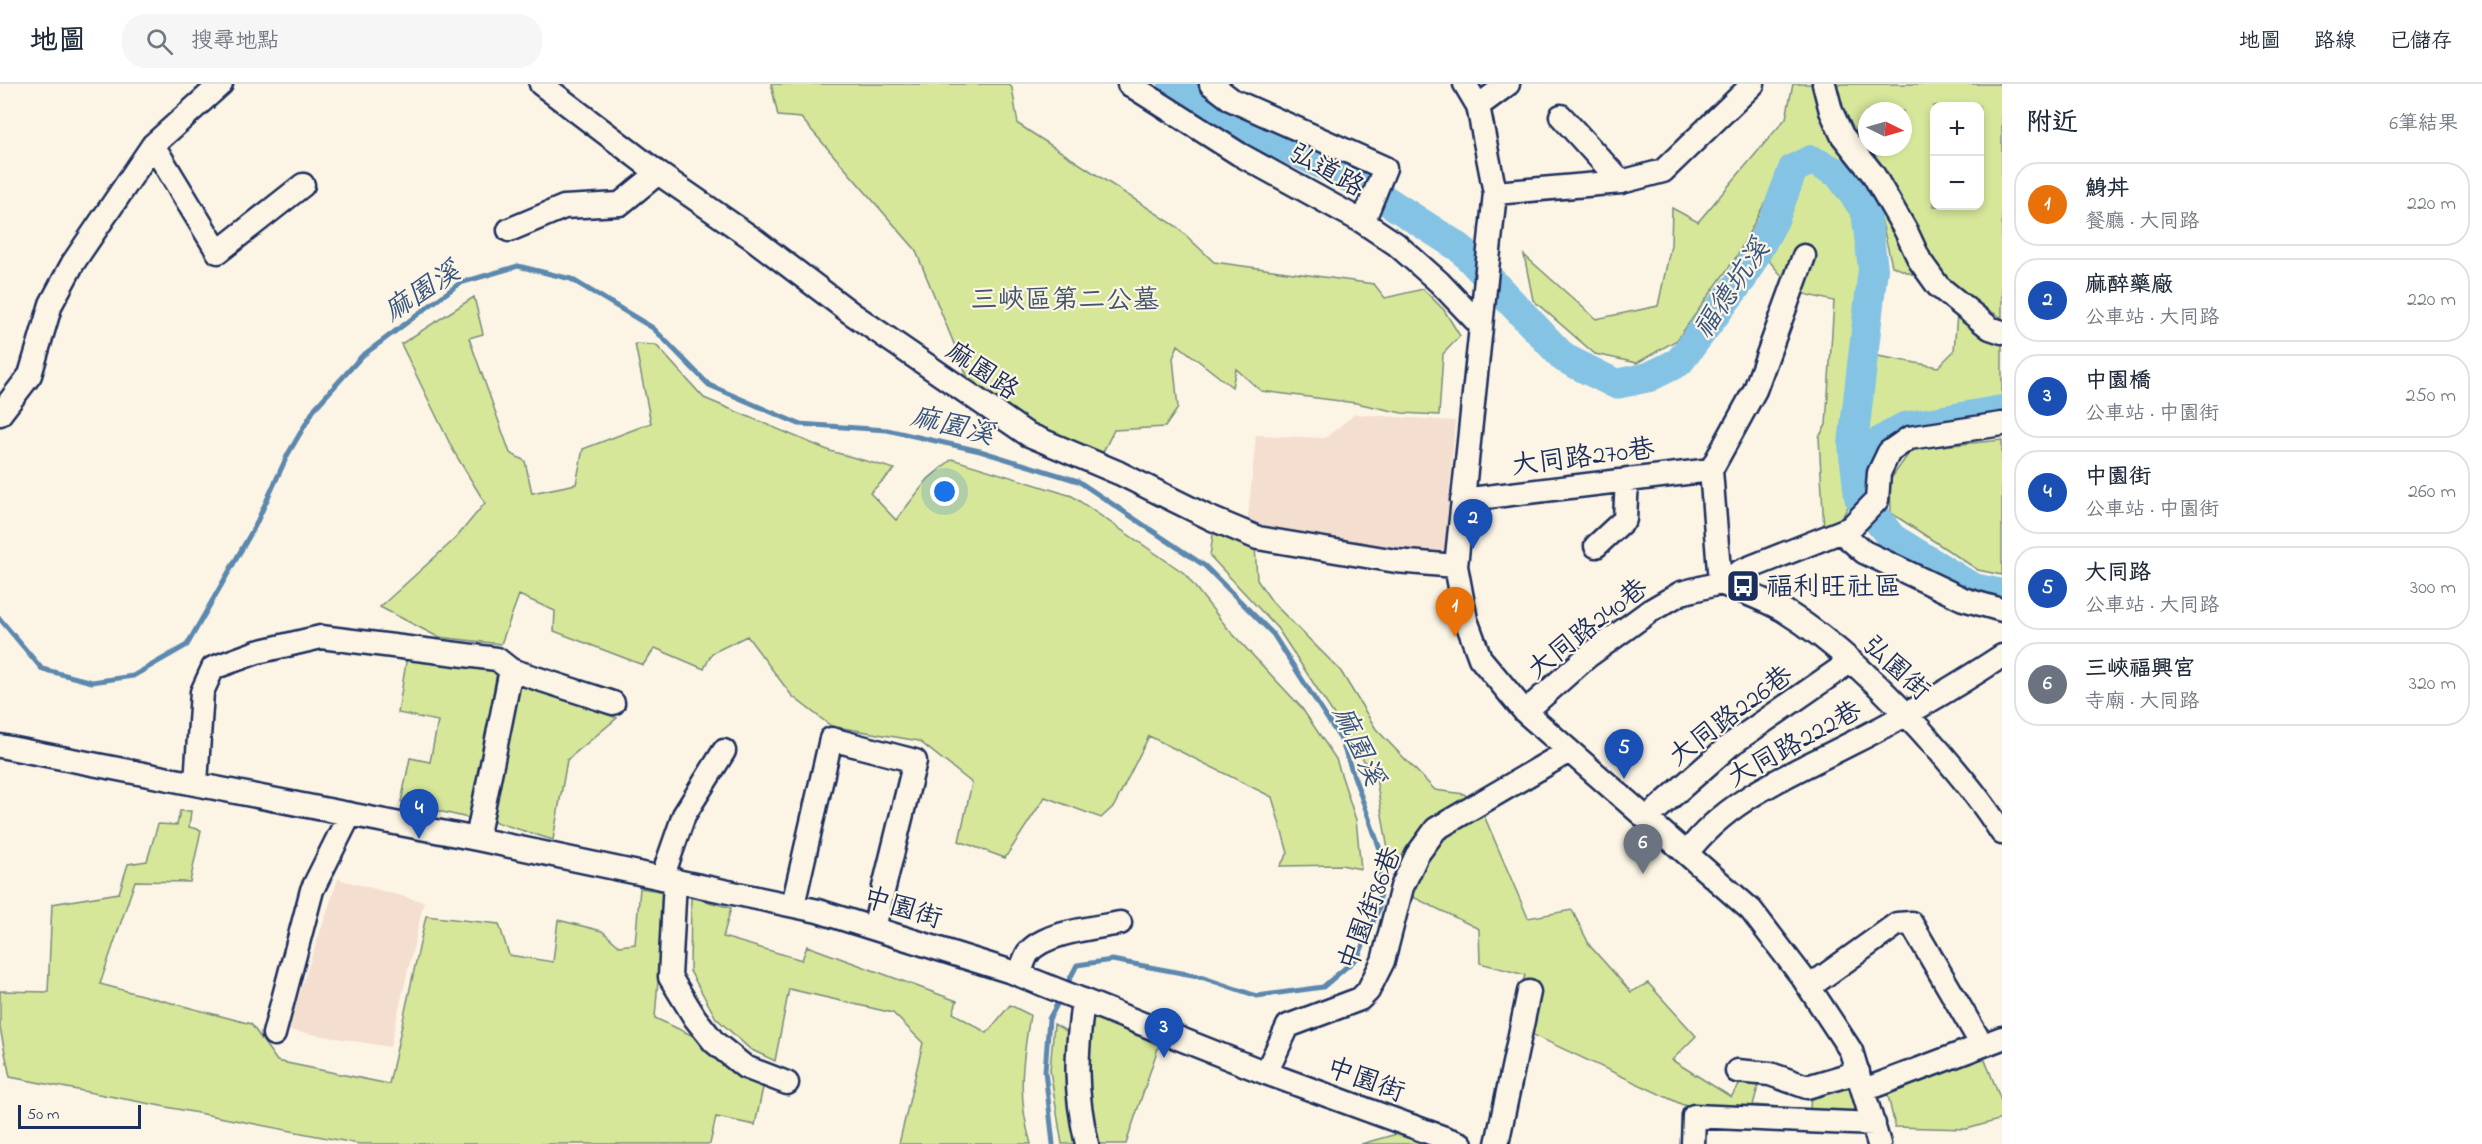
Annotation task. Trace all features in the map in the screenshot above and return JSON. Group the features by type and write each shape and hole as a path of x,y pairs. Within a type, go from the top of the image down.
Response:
{"street":[{"path":"0,414 30,375 51,304 73,263 153,145 221,84"},
{"name":"麻園路","path":"541,84 657,173 752,238 851,313 1027,434 1119,473 1210,518 1258,538 1396,561 1456,566"},
{"name":"弘道路","path":"1129,84 1239,154 1366,215 1439,282 1482,326"},
{"path":"1211,84 1232,100 1385,168 1366,215"},
{"path":"1465,84 1478,106 1495,193 1456,566 1466,620 1480,658 1525,712 1751,910 1809,987 1851,1051 1876,1134 1694,1116 1693,1144"},
{"path":"1478,106 1508,84"},
{"path":"1495,193 1621,182 1663,171 1753,84"},
{"path":"1824,84 1842,135 1873,174 1906,231 1920,261 1938,286 1990,328 2002,332"},
{"path":"1561,117 1621,182"},
{"path":"153,145 218,252 303,185"},
{"path":"509,230 564,207 620,204 657,173"},
{"path":"1720,583 1711,470 1755,390 1804,256"},
{"path":"2002,424 1909,438 1889,452 1879,473 1877,500 1846,530 1864,552 1963,598 2002,610"},
{"name":"大同路270巷","path":"1462,500 1711,470"},
{"path":"1596,546 1625,519 1627,479"},
{"name":"大同路240巷","path":"1525,712 1588,656 1650,611 1681,593 1720,583 1741,571 1846,530"},
{"name":"弘園街","path":"1720,583 1750,594 1783,611 1851,661 1907,714 1986,807 2002,832"},
{"path":"196,783 202,692 213,668 257,652 321,637 497,659 511,670 613,703"},
{"name":"大同路222巷","path":"1687,853 1702,834 1754,793 1907,714 2002,656"},
{"name":"大同路226巷","path":"1647,818 1730,745 1851,661"},
{"path":"477,838 511,670"},
{"path":"793,905 831,739 915,761 874,928"},
{"name":"中園街","path":"0,746 477,838 793,905 1015,973 1266,1073 1461,1144"},
{"name":"中園街86巷","path":"1266,1073 1288,1026 1360,999 1368,991 1383,961 1402,888 1417,855 1436,829 1526,782 1569,751"},
{"path":"724,752 684,815 668,879 670,977 695,1018 714,1042 745,1067 787,1083"},
{"path":"274,1034 312,890 350,814"},
{"path":"1015,973 1028,953 1042,942 1065,934 1120,923"},
{"path":"1737,1071 1770,1074 1807,1087 1861,1081 1992,1042 1911,923 1897,924 1809,987"},
{"path":"1497,1144 1528,992"},
{"path":"1083,1000 1076,1053 1078,1105 1087,1144"}],"shaded area":[{"path":"1355,414 1455,421 1444,559 1247,527 1256,435 1325,438"},
{"path":"338,879 424,902 390,1047 287,1030"}],"green space":[{"name":"三峽區第二公墓","path":"771,84 1009,84 1012,88 1018,124 1176,226 1214,262 1374,284 1385,298 1423,289 1444,310 1460,336 1443,354 1439,415 1402,413 1356,403 1261,391 1236,369 1232,387 1178,345 1173,358 1178,408 1165,427 1114,430 1102,454 1046,437 973,390 915,249 801,118 778,116"},
{"path":"1793,84 2002,84 2002,318 1965,296 1892,266 1880,214 1844,163 1810,146 1785,164 1737,256 1677,340 1637,363 1595,354 1533,300 1524,255 1596,319 1658,306 1671,245 1672,208 1698,222 1786,118"},
{"path":"1813,174 1831,184 1853,218 1861,270 1844,443 1849,505 1839,523 1824,530 1819,437 1826,425 1834,301 1796,292 1763,254 1784,221 1797,182"},
{"path":"474,297 483,334 469,338 510,453 525,461 532,493 576,484 583,449 651,423 635,344 656,345 704,398 830,451 895,469 870,493 896,520 928,479 952,459 1072,496 1184,573 1229,630 1301,707 1336,759 1356,820 1361,869 1341,865 1280,866 1288,853 1272,797 1149,736 1114,806 1101,818 1045,797 1005,858 959,841 972,783 919,741 831,726 792,696 747,636 712,653 704,669 655,648 643,665 554,631 555,611 519,595 501,644 438,637 380,607 456,538 485,503 454,452 401,344"},
{"path":"1957,314 1986,339 2002,344 2002,397 1899,420 1867,436 1872,355 1938,367 1954,351"},
{"path":"2002,440 2002,575 1978,570 1891,513 1890,480 1912,449"},
{"path":"1214,528 1255,545 1257,580 1273,603 1340,670 1376,729 1435,790 1464,794 1482,811 1528,918 1572,910 1590,946 1631,992 1648,983 1696,1036 1672,1060 1731,1097 1744,1078 1759,1083 1753,1105 1810,1109 1811,1092 1852,1080 1865,1118 1716,1105 1683,1105 1510,1024 1525,975 1480,963 1479,929 1413,897 1390,862 1376,779 1278,629 1210,556"},
{"path":"407,656 497,672 472,819 401,802 410,758 430,762 438,721 398,713"},
{"path":"518,683 617,718 567,760 553,840 486,819"},
{"path":"180,811 191,811 189,827 201,830 190,882 135,881 100,984 251,1024 277,1061 389,1084 426,916 499,924 509,955 553,962 558,920 602,931 619,946 635,944 640,888 665,892 655,1018 702,1040 764,1083 755,1125 716,1117 710,1144 359,1144 10,1077 0,1028 0,991 48,992 52,904 119,893 128,864 147,861 158,824 177,825"},
{"path":"691,897 731,908 723,937 802,960 807,946 957,1001 953,1013 987,1033 1010,1005 1030,1015 1022,1095 1031,1144 899,1144 923,1043 893,1013 789,989 775,1061 750,1049 716,1018 690,971"},
{"path":"1091,1016 1159,1045 1126,1144 1062,1144 1050,1070 1054,1024 1082,1040"},
{"path":"1983,1055 2002,1103 2002,1119 1967,1129 1895,1127 1887,1091"},
{"path":"1400,1133 1429,1144 1361,1144"}],"waterway":[{"name":"福德坑溪","path":"1173,84 1211,111 1356,181 1460,248 1564,358 1616,384 1649,377 1679,362 1742,279 1774,220 1793,169 1811,160 1838,173 1866,211 1873,269 1853,444 1859,497 1892,538 1973,588 2002,594"},
{"name":"麻園溪","path":"0,619 42,669 92,682 133,676 187,645 255,526 288,454 315,408 362,356 460,283 518,266 571,279 653,328 709,385 799,424 887,430 980,451 1078,481 1205,566 1273,634 1341,740 1381,852 1379,908 1358,957 1323,987 1257,996 1198,976 1112,960 1077,965 1065,988"},
{"path":"1854,457 1904,427 2002,410"},
{"name":"麻園溪","path":"1053,1144 1045,1071 1049,1019 1061,997"}],"place":[{"name":"麻醉藥廠","path":"1473,549"},
{"name":"福利旺社區","path":"1743,586"},
{"name":"鯓丼","path":"1455,637"},
{"name":"大同路","path":"1624,779"},
{"name":"中園街","path":"419,839"},
{"name":"三峽福興宮","path":"1643,874"},
{"name":"中園橋","path":"1164,1058"}]}
